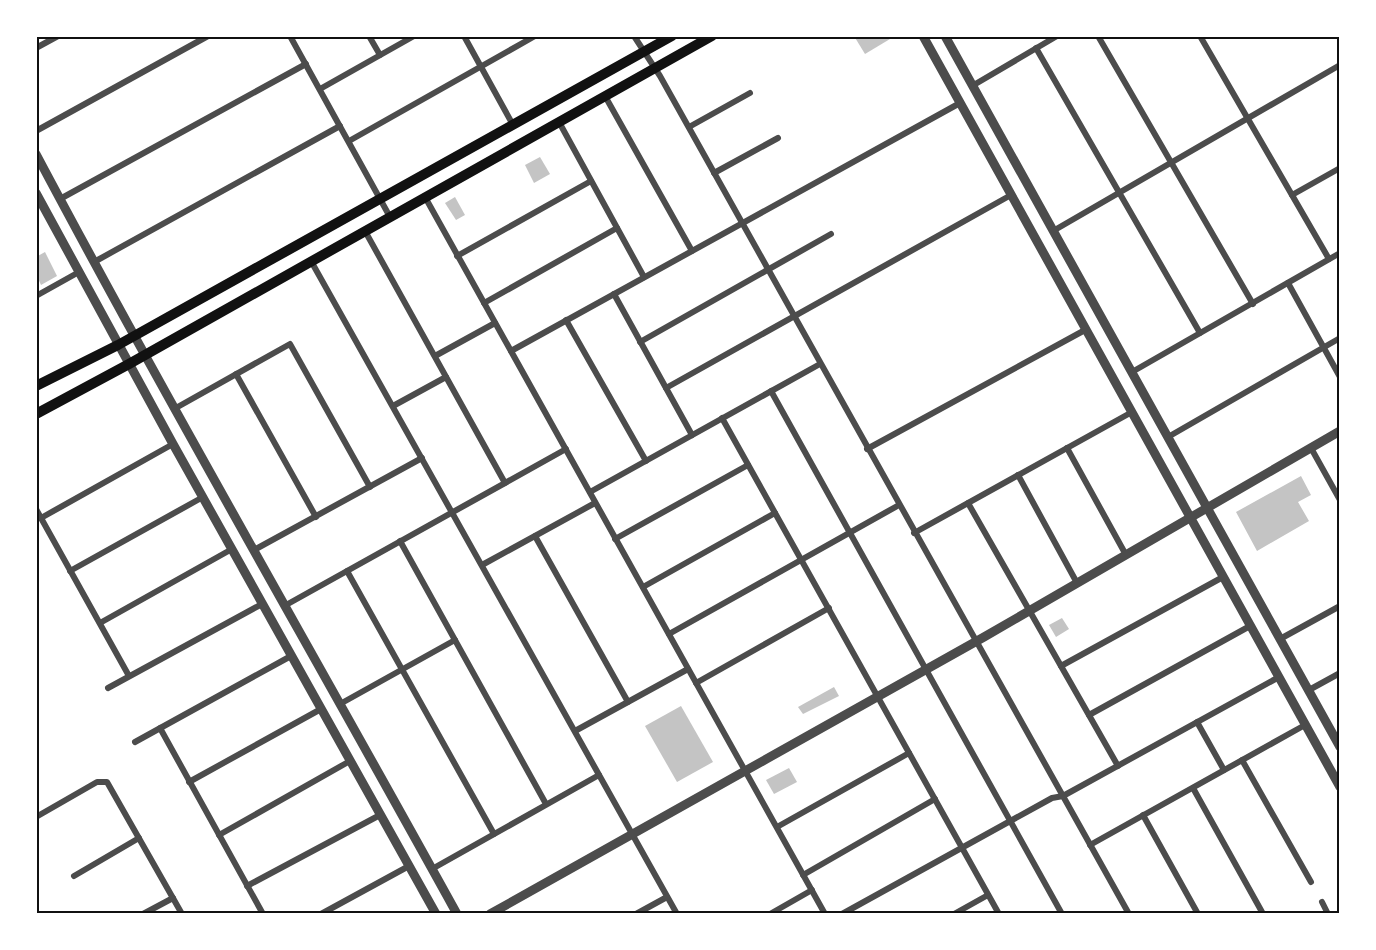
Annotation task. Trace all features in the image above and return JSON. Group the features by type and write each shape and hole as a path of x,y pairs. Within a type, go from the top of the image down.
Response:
{"main road":[{"path":"36,386 134,337 672,36"},
{"path":"36,414 712,36"}],"street":[{"path":"36,48 58,36"},
{"path":"36,131 208,36"},
{"path":"290,36 390,217"},
{"path":"369,36 380,55"},
{"path":"320,89 414,36"},
{"path":"464,36 513,125"},
{"path":"349,141 535,36"},
{"path":"634,36 655,67 689,127 1129,914"},
{"path":"922,36 1340,787"},
{"path":"945,36 1339,744"},
{"path":"972,86 1057,36"},
{"path":"1098,36 1253,303"},
{"path":"1201,36 1329,260"},
{"path":"1036,48 1200,333"},
{"path":"60,199 306,64"},
{"path":"1053,231 1340,65"},
{"path":"689,127 750,93"},
{"path":"605,96 692,251"},
{"path":"511,351 960,103"},
{"path":"559,122 644,277"},
{"path":"94,262 340,126"},
{"path":"714,173 778,138"},
{"path":"36,154 134,337 457,914"},
{"path":"1292,195 1340,168"},
{"path":"458,256 591,181"},
{"path":"36,193 39,208 79,272 436,914"},
{"path":"666,388 1011,195"},
{"path":"425,197 825,914"},
{"path":"484,303 617,228"},
{"path":"365,231 505,483"},
{"path":"640,342 831,234"},
{"path":"1132,372 1340,254"},
{"path":"311,261 677,914"},
{"path":"36,296 79,272"},
{"path":"1288,283 1340,377"},
{"path":"614,294 692,435"},
{"path":"566,320 646,461"},
{"path":"435,356 495,323"},
{"path":"867,449 1085,330"},
{"path":"1168,436 1340,338"},
{"path":"174,409 290,344 370,487"},
{"path":"590,492 820,364"},
{"path":"236,374 316,517"},
{"path":"393,406 446,377"},
{"path":"771,391 1062,914"},
{"path":"914,533 1132,412"},
{"path":"722,418 999,914"},
{"path":"490,914 926,670 1340,431"},
{"path":"41,518 173,444"},
{"path":"1067,448 1126,555"},
{"path":"1311,448 1340,500"},
{"path":"286,605 566,449"},
{"path":"254,550 422,458"},
{"path":"615,539 748,465"},
{"path":"1018,475 1077,583"},
{"path":"70,571 203,497"},
{"path":"482,565 595,503"},
{"path":"968,503 1118,766"},
{"path":"669,634 899,505"},
{"path":"36,509 129,676"},
{"path":"643,587 775,513"},
{"path":"535,536 628,702"},
{"path":"400,542 546,804"},
{"path":"100,623 232,549"},
{"path":"347,571 494,834"},
{"path":"1061,666 1223,577"},
{"path":"108,688 262,603"},
{"path":"1280,639 1340,606"},
{"path":"696,683 828,608"},
{"path":"1089,715 1250,626"},
{"path":"340,704 455,640"},
{"path":"135,742 291,656"},
{"path":"575,731 688,669"},
{"path":"1309,690 1340,673"},
{"path":"842,914 1052,798 1063,796 1279,677"},
{"path":"189,782 321,710"},
{"path":"1197,722 1224,770"},
{"path":"1090,845 1305,725"},
{"path":"160,728 262,914"},
{"path":"777,827 909,753"},
{"path":"1242,760 1311,882"},
{"path":"219,835 350,761"},
{"path":"432,869 599,774"},
{"path":"36,817 97,782 105,781 111,786 182,914"},
{"path":"1192,788 1262,912"},
{"path":"803,875 935,799"},
{"path":"247,886 380,814"},
{"path":"1143,815 1198,914"},
{"path":"74,876 139,838"},
{"path":"321,914 409,866"},
{"path":"770,914 812,891"},
{"path":"954,914 988,895"},
{"path":"636,914 668,897"},
{"path":"143,914 173,898"},
{"path":"1322,902 1328,914"}],"building":[{"path":"854,36 895,36 865,54"},
{"path":"540,157 550,174 534,183 525,165"},
{"path":"455,197 465,215 456,220 445,203"},
{"path":"45,252 57,276 41,285 36,274 36,257"},
{"path":"1301,476 1311,495 1298,502 1309,521 1257,551 1236,512"},
{"path":"1062,618 1069,629 1056,637 1049,625"},
{"path":"834,687 839,696 803,714 798,707"},
{"path":"681,706 713,762 677,782 645,726"},
{"path":"789,768 797,782 774,794 766,780"}]}
